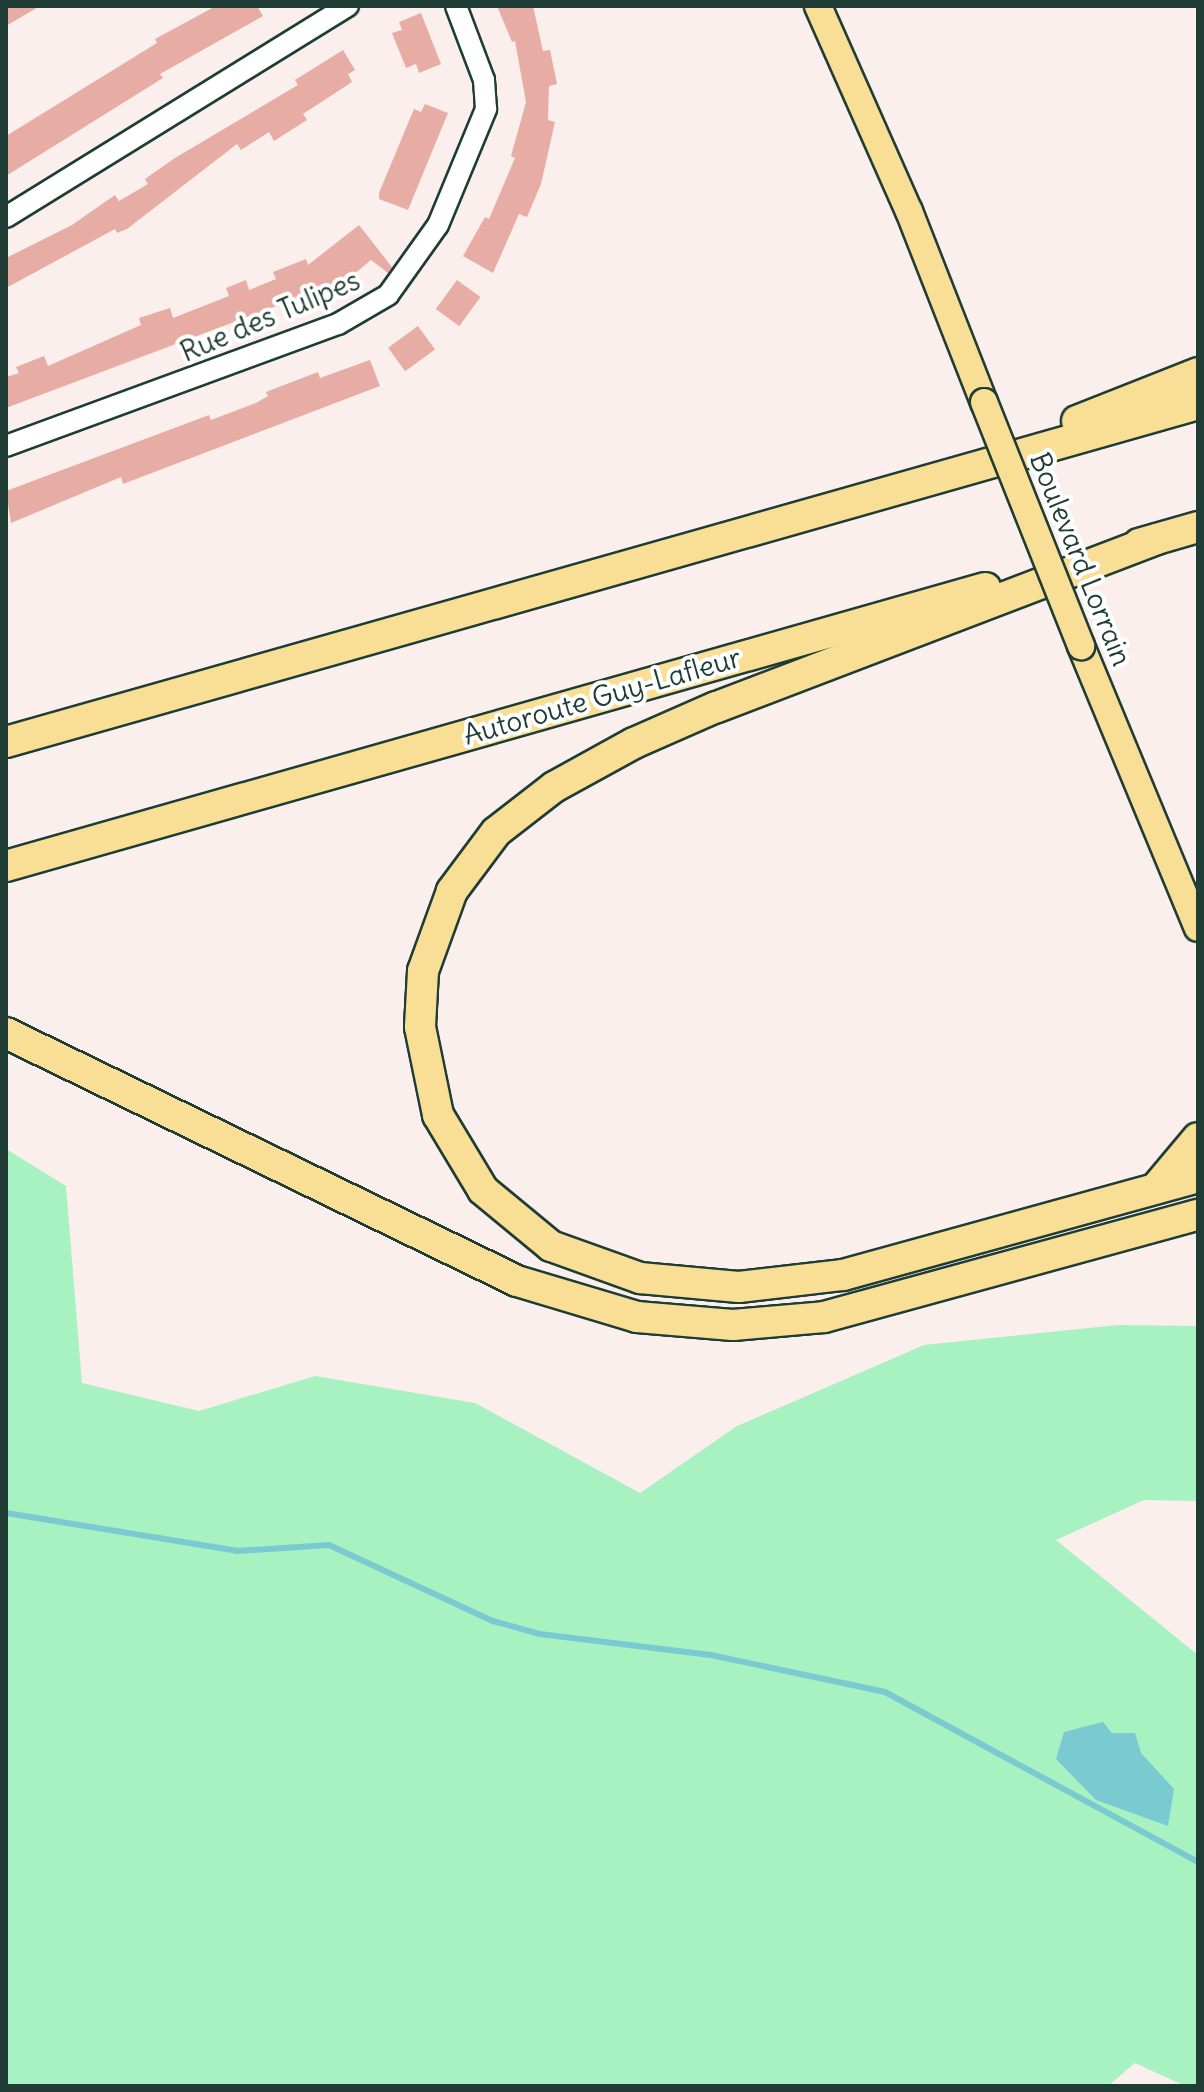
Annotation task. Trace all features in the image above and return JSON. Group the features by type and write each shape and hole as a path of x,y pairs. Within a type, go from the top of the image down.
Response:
{"highway":[{"path":"927,481 1198,373"},
{"path":"6,742 1198,404"},
{"name":"Autoroute Guy-Lafleur","path":"6,866 1198,527"},
{"path":"1157,539 716,707 554,787 496,832 452,891 428,953 419,1009 432,1098 472,1176 536,1237 621,1273 718,1286 804,1282 1198,1177"},
{"path":"6,1033 517,1281 637,1317 733,1325 824,1317 1198,1215"},
{"path":"1156,1188 1198,1138"}],"main road":[{"name":"Boulevard Lorrain","path":"818,6 909,211"},
{"name":"Boulevard Lorrain","path":"838,6 909,211 1081,646 1198,928"}],"street":[{"path":"6,217 348,6"},
{"name":"Rue des Tulipes","path":"6,446 338,324 388,295 432,237 458,184 486,109 484,80 456,6"}],"green space":[{"path":"6,1149 66,1186 82,1383 199,1411 315,1376 475,1403 640,1493 737,1426 924,1345 1118,1325 1198,1326 1198,1501 1144,1500 1056,1540 1198,1655 1198,2086 1185,2086 1135,2063 1108,2086 6,2086"}],"water":[{"path":"1103,1722 1112,1733 1135,1733 1141,1753 1174,1789 1168,1826 1096,1800 1056,1759 1064,1732"}],"building":[{"path":"6,6 40,6 6,26"},
{"path":"216,6 257,6 263,16 160,74 163,78 6,176 6,136 157,43 155,39"},
{"path":"497,6 533,6 543,51 550,50 557,84 549,86 548,120 555,122 541,184 527,217 519,214 493,273 463,256 485,217 489,219 515,158 511,156 526,102 515,41 512,42"},
{"path":"421,13 441,64 419,73 416,64 406,68 392,33 402,30 399,22"},
{"path":"343,50 355,70 348,74 352,82 303,114 307,120 274,141 269,132 241,150 237,144 127,229 117,233 115,229 6,288 6,258 72,225 115,195 119,201 148,184 145,179 175,158 298,85 295,80"},
{"path":"425,104 448,113 408,210 379,199 379,193 414,109 421,112"},
{"path":"359,225 392,267 388,273 371,260 348,279 6,408 6,377 19,373 16,367 44,356 48,366 141,325 139,318 170,308 173,318 229,296 226,288 246,280 249,290 276,279 273,272 306,259 308,265"},
{"path":"457,280 480,297 459,326 436,309"},
{"path":"418,326 435,349 405,371 388,348"},
{"path":"370,360 380,386 123,484 121,477 11,523 6,491 209,415 211,420 256,403 268,396 266,392 318,372 320,378"}],"waterway":[{"path":"6,1513 237,1551 329,1545 493,1621 540,1634 711,1655 885,1692 1198,1862"}]}
